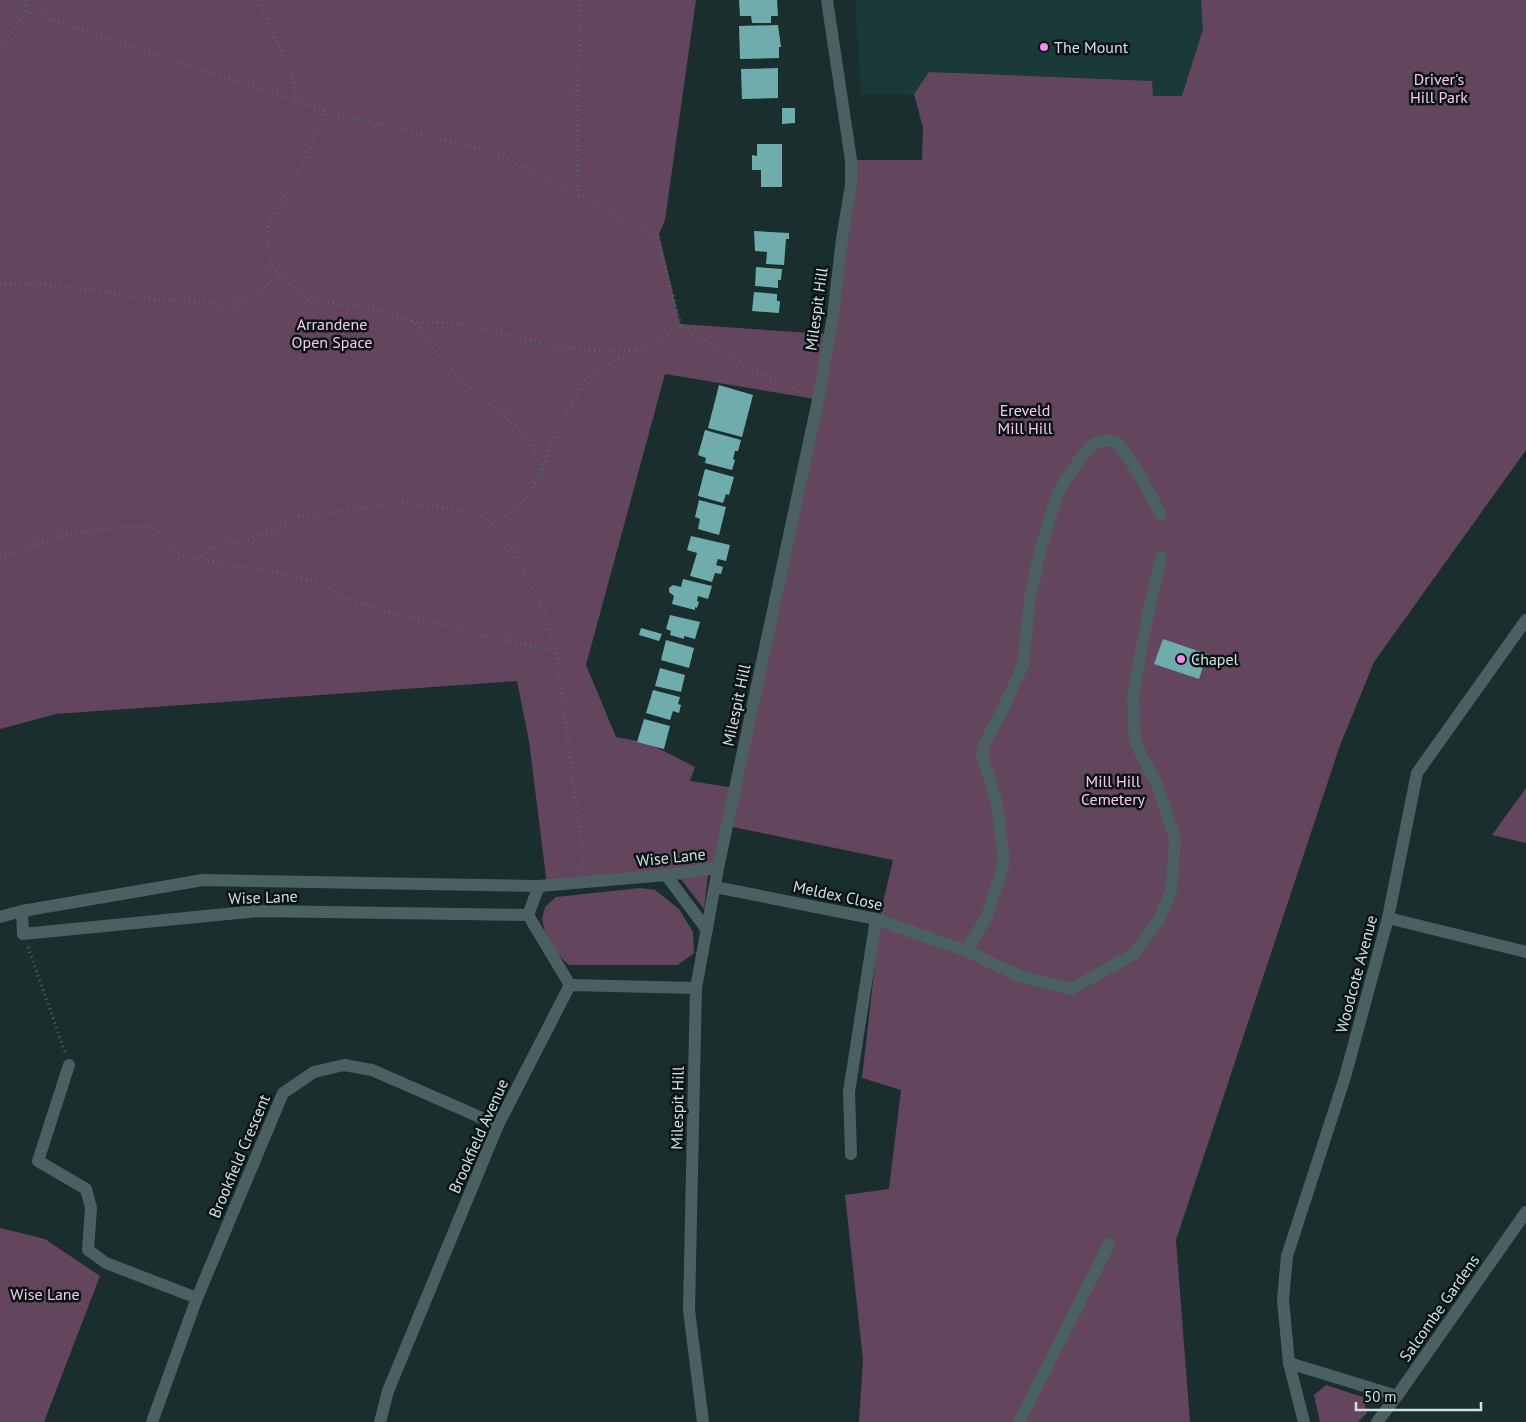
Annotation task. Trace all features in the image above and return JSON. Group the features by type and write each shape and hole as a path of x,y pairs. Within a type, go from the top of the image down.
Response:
{"street":[{"name":"Milespit Hill","path":"703,1422 689,1310 696,988 718,868 818,400 833,316 851,185 851,160 827,0"},
{"path":"966,951 987,916 1004,863 997,804 982,754 984,744 1002,711 1023,665 1030,598 1040,551 1058,492 1081,457 1094,444 1106,440 1118,443 1138,472 1161,515"},
{"name":"Meldex Close","path":"715,886 876,919 966,951 1022,977 1071,989 1134,954 1159,919 1171,891 1175,839 1158,786 1135,742 1133,695 1146,619 1161,557"},
{"name":"Woodcote Avenue","path":"1304,1422 1290,1363 1283,1300 1287,1256 1345,1077 1388,918 1417,773 1526,620"},
{"name":"Wise Lane","path":"0,917 22,911 203,880 539,886 666,875 718,868"},
{"path":"666,875 707,930"},
{"path":"539,886 528,915 570,985 696,988"},
{"path":"22,911 23,934"},
{"name":"Wise Lane","path":"23,934 256,912 528,915"},
{"path":"1388,918 1526,952"},
{"path":"851,1154 849,1092 876,919"},
{"name":"Brookfield Avenue","path":"380,1422 388,1391 498,1126 570,985"},
{"path":"69,1065 38,1161 86,1189 91,1208 88,1250 106,1263 197,1298"},
{"name":"Brookfield Crescent","path":"152,1422 197,1298 283,1093 314,1072 344,1065 372,1070 498,1126"},
{"name":"Salcombe Gardens","path":"1377,1422 1526,1212"},
{"path":"1019,1422 1109,1244"},
{"path":"1290,1363 1397,1396"}],"path":[{"path":"0,48 26,11 27,0"},
{"path":"258,0 293,77 295,100"},
{"path":"578,196 576,85 581,35 581,0"},
{"path":"26,11 326,110 497,154 657,236 680,326 746,366 818,400"},
{"path":"326,110 292,187 283,196 268,226 267,244 272,265 280,275 307,299 391,313 420,328 433,349 462,381 508,419 530,441 542,472"},
{"path":"0,283 31,283 158,300 233,304 259,291 280,275"},
{"path":"411,322 451,323 564,347 596,351 640,350"},
{"path":"492,524 524,502 542,472 553,438 584,381 612,362 640,350 680,326"},
{"path":"197,559 208,550 250,539 299,517 366,507 402,503 450,508 478,513 492,524 514,552 529,579 543,608 556,650 587,882"},
{"path":"0,558 71,533 151,526 160,532 174,552 185,556 274,572 321,583 343,597 391,614 420,618 492,638 556,650"},
{"path":"23,934 69,1065"}],"shaded area":[{"name":"The Mount","path":"855,0 1223,0 1236,98 861,94"}],"green space":[{"path":"0,0 696,0 665,220 659,234 680,324 825,334 815,399 665,374 586,665 616,737 648,743 695,767 690,781 735,788 818,400 851,160 922,160 923,128 914,94 929,72 1152,81 1153,96 1182,96 1203,29 1201,0 1526,0 1526,450 1374,662 1339,748 1176,1240 1190,1422 859,1422 863,1360 845,1195 889,1189 901,1090 862,1078 881,911 893,860 728,826 719,867 547,885 529,741 517,681 56,714 0,729"},
{"path":"1526,788 1526,843 1492,835"},
{"path":"708,874 704,909 680,878"},
{"path":"640,888 655,890 679,909 693,932 694,953 678,965 569,965 548,945 542,919 545,907 556,897"},
{"name":"Wise Lane","path":"0,1228 45,1239 100,1276 44,1422 0,1422"},
{"path":"1326,1385 1363,1397 1367,1413 1358,1422 1320,1422 1314,1395"}],"building":[{"path":"739,0 777,0 778,16 771,16 771,23 752,23 751,16 740,16"},
{"path":"778,25 781,47 779,47 779,58 740,59 739,26"},
{"path":"778,68 778,98 742,99 741,69"},
{"path":"782,108 795,108 795,123 782,124"},
{"path":"757,144 782,144 782,187 761,187 761,170 752,170 752,155 757,156"},
{"path":"754,231 789,233 789,239 786,239 784,265 766,264 767,252 755,251"},
{"path":"756,267 782,269 781,280 778,280 778,288 755,286"},
{"path":"754,292 777,294 777,301 780,301 779,313 752,311"},
{"path":"719,385 753,395 742,437 708,428"},
{"path":"705,430 741,440 738,451 735,451 732,470 705,463 706,458 698,455"},
{"path":"705,469 734,477 729,495 726,494 723,503 698,496"},
{"path":"699,500 726,507 719,535 698,529 700,519 695,517"},
{"path":"691,536 730,545 726,561 718,559 716,565 723,567 721,574 715,573 712,582 690,576 697,553 687,550"},
{"path":"683,579 712,586 708,599 698,596 697,601 699,602 695,610 672,604 674,596 669,592 669,588 673,585 681,587"},
{"path":"670,615 700,622 695,639 684,636 684,639 670,635 671,631 666,629"},
{"path":"641,628 662,634 659,641 639,635"},
{"name":"Chapel","path":"1163,639 1207,654 1199,679 1154,664"},
{"path":"666,640 694,648 689,668 661,660"},
{"path":"660,668 685,675 681,692 655,686"},
{"path":"653,690 680,697 678,704 681,705 679,713 673,711 670,720 646,713"},
{"path":"644,719 670,726 664,749 637,742"}],"place":[{"name":"The Mount","path":"1044,47"},
{"name":"Chapel","path":"1181,659"}],"park label":[{"name":"Driver's Hill Park","path":"1439,88"},
{"name":"Arrandene Open Space","path":"332,333"},
{"name":"Ereveld Mill Hill","path":"1025,419"},
{"name":"Mill Hill Cemetery","path":"1113,790"}]}
